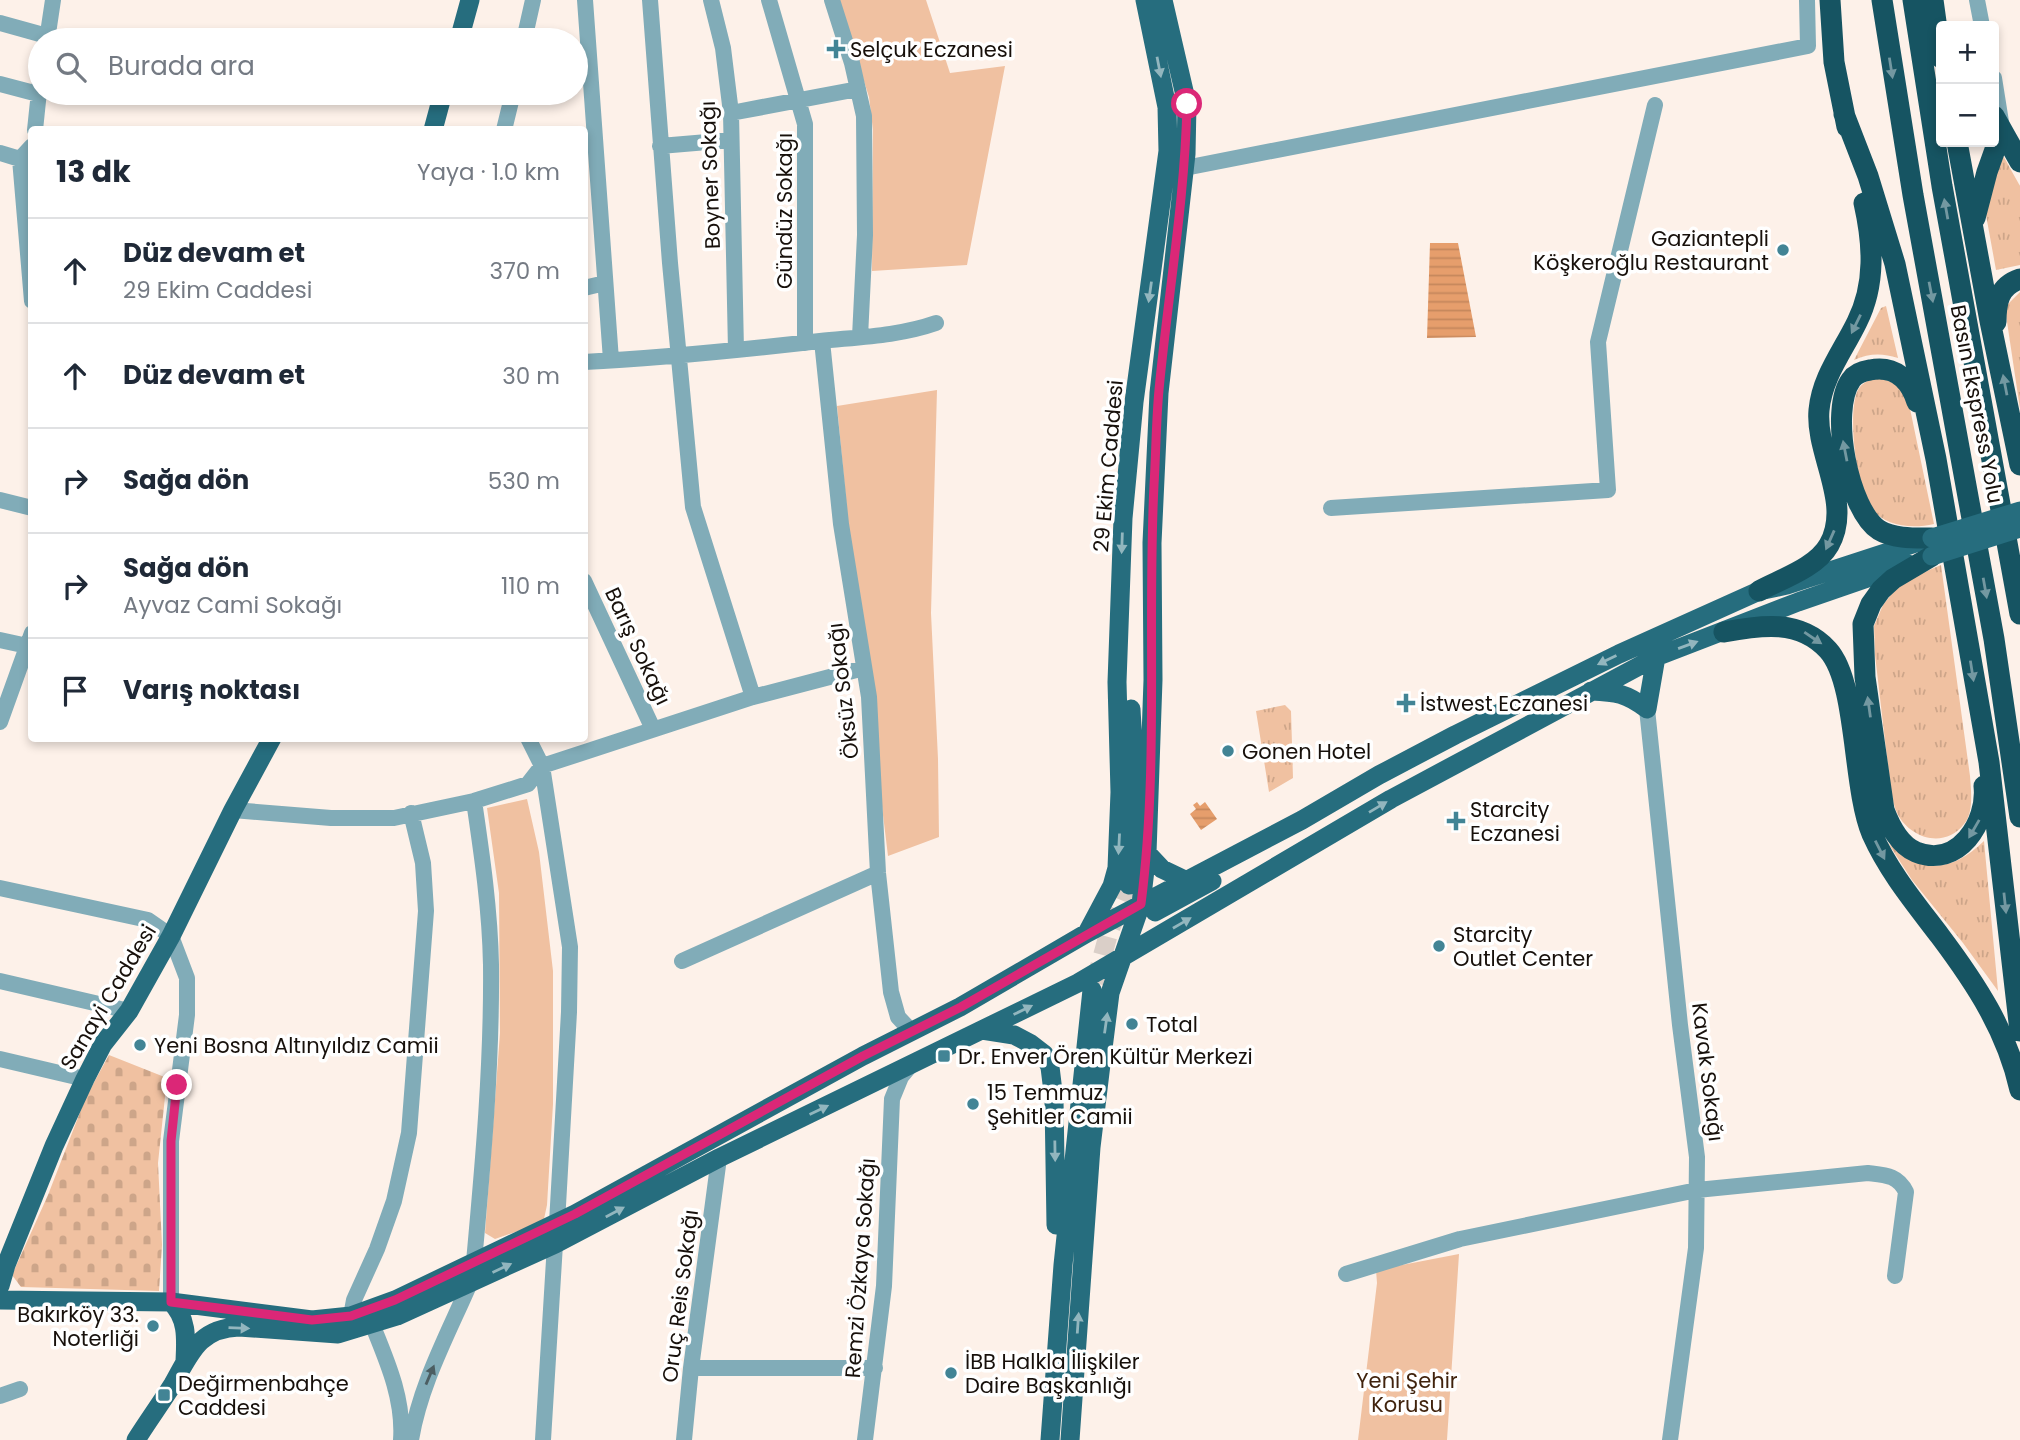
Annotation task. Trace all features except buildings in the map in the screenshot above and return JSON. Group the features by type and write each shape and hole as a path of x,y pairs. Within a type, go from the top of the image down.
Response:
{"highway":[{"path":"1759,592 1822,555 1835,532 1835,501 1823,447 1819,412 1829,373 1858,320 1868,295 1872,269 1867,214 1834,62 1830,0"},
{"name":"Basın Ekspress Yolu","path":"1882,0 1913,195 1994,639 2020,817"},
{"name":"Basın Ekspress Yolu","path":"1913,0 1941,186 2020,614"},
{"path":"1933,0 1936,22"},
{"path":"1941,0 1947,21"},
{"path":"1844,114 1865,167 1895,264 1936,459 1995,805 2020,1031"},
{"path":"1999,125 2020,162"},
{"path":"1958,147 2020,465"},
{"path":"1974,227 1992,147"},
{"path":"1998,352 1996,306 1999,296 2006,286 2020,279"},
{"path":"1932,547 1880,530 1869,520 1859,504 1840,425 1841,406 1852,378 1874,369 1888,369 1901,376 1911,386 1936,459"},
{"path":"1932,547 1881,590 1871,604 1863,624 1865,677 1884,810 1891,827 1902,842 1915,852 1930,855 1954,849 1965,843 1979,821 1985,794 1979,714"},
{"path":"1724,632 1757,625 1783,626 1802,631 1818,640 1830,652 1839,667 1845,686 1859,783 1871,832 1893,874 1987,1005 2008,1047 2020,1090"}],"main road":[{"path":"462,28 470,0"},
{"name":"29 Ekim Caddesi","path":"1087,933 1112,887 1117,868 1120,792 1117,682 1127,468 1168,151 1167,107 1145,0"},
{"path":"1148,908 1147,853 1153,680 1152,543 1159,393 1185,168 1187,104 1163,0"},
{"path":"433,126 439,105"},
{"path":"136,1440 173,1384 184,1361 199,1342 223,1327 338,1334 397,1317 555,1244 719,1158 1078,983 1391,799 1656,657 1724,632 2020,511"},
{"path":"1070,1440 1091,1147 1110,993 1123,957 1148,908 1185,880 1302,820 1437,744 1619,654 1759,592 1932,547 2020,528"},
{"path":"1121,576 1127,634 1134,778 1134,853 1129,885"},
{"path":"1590,691 1616,692 1632,698 1647,709 1656,657"},
{"name":"Sanayi Caddesi","path":"0,1286 49,1158 85,1079 103,1044 129,1012 171,936 270,742"},
{"path":"0,1300 171,1302 312,1320 351,1316 395,1300 557,1223 863,1056 961,1007 1087,933 1148,908 1340,809 1437,744"},
{"path":"1147,853 1172,876 1185,880"},
{"path":"1051,1440 1063,1265 1092,990"},
{"path":"982,1030 1014,1035 1031,1044 1044,1054 1050,1067 1054,1100 1057,1238 1063,1265"},
{"path":"171,1302 181,1314 184,1325 184,1361"}],"street":[{"path":"49,28 53,0"},
{"path":"527,28 533,0"},
{"path":"585,0 586,28"},
{"path":"650,0 660,146 693,508 753,697"},
{"name":"Boyner Sokağı","path":"711,0 723,48 731,113 736,350"},
{"name":"Gündüz Sokağı","path":"769,0 805,124 805,343"},
{"path":"832,0 852,62 864,116 865,224 860,337"},
{"path":"1185,168 1808,46 1807,0"},
{"path":"1977,0 1981,21"},
{"path":"0,23 28,32"},
{"path":"0,85 28,87"},
{"path":"588,86 590,144 611,360"},
{"path":"731,113 858,89"},
{"path":"35,126 37,105"},
{"path":"505,126 510,105"},
{"path":"1331,508 1608,490 1598,342 1655,106"},
{"path":"660,146 731,140"},
{"path":"28,150 20,159 28,254"},
{"path":"0,153 20,159"},
{"path":"588,287 605,283"},
{"path":"588,362 679,357 914,331 936,323"},
{"name":"Öksüz Sokağı","path":"822,341 841,524 869,697 878,873 891,992 898,1017 912,1032"},
{"path":"0,500 28,507"},
{"name":"Barış Sokağı","path":"588,590 653,729"},
{"path":"0,640 28,642"},
{"path":"0,722 28,647"},
{"path":"233,810 331,818 394,818 474,801 528,784 542,766 753,697 864,668"},
{"name":"Kavak Sokağı","path":"1647,709 1680,1026 1697,1157 1696,1248 1670,1440"},
{"path":"529,742 542,766 570,947 557,1223"},
{"path":"474,801 485,877 491,963 488,1091 474,1262"},
{"path":"351,1316 354,1300 377,1249 394,1201 408,1133 426,911 423,863 411,813"},
{"path":"682,961 878,873"},
{"path":"0,888 148,920 171,936 187,978 187,1003 171,1141 171,1302"},
{"path":"0,981 129,1012"},
{"path":"0,1059 85,1079"},
{"path":"892,1099 901,1077 911,1065"},
{"path":"877,1081 886,1088 892,1099"},
{"name":"Remzi Özkaya Sokağı","path":"865,1440 884,1286 892,1099"},
{"name":"Oruç Reis Sokağı","path":"684,1440 719,1158"},
{"path":"1346,1274 1460,1238 1697,1189 1868,1173 1892,1176 1903,1185 1906,1192 1895,1276"},
{"path":"543,1440 555,1244"},
{"path":"411,1440 415,1416 427,1382 470,1283"},
{"path":"372,1324 386,1357 399,1400 401,1440"},
{"path":"691,1368 875,1368"},
{"path":"0,1396 20,1389"}],"green space":[{"path":"838,0 926,0 950,73 1005,66 967,265 872,271 873,130 869,97"},
{"path":"2001,152 2020,186 2020,265 1996,270 1984,204"},
{"path":"2020,292 2020,409 2006,306"},
{"path":"1886,306 1898,358 1876,354 1854,360 1881,308"},
{"path":"1875,378 1895,384 1908,399 1934,524 1908,526 1883,519 1870,507 1865,497 1857,467 1853,414 1858,390 1865,382"},
{"path":"937,390 931,613 939,837 888,856 850,542 837,406"},
{"path":"1941,565 1970,776 1971,801 1967,819 1956,832 1928,838 1910,829 1895,808 1875,655 1874,626 1883,605 1901,582"},
{"path":"1285,705 1291,711 1293,778 1269,792 1256,711"},
{"path":"527,799 539,852 553,971 553,1104 547,1205 544,1219 533,1226 495,1239 485,1233 500,1033 499,893 487,808"},
{"path":"1984,841 1998,991 1912,880 1888,843 1912,860 1936,866 1960,859"},
{"path":"109,1055 167,1078 158,1163 162,1245 159,1291 21,1287 12,1275 48,1195 86,1097"},
{"name":"Yeni Şehir Korusu","path":"1459,1254 1447,1440 1358,1440 1377,1283 1376,1270"}],"shaded area":[{"path":"1430,243 1458,243 1476,337 1427,338"},
{"path":"1197,802 1200,806 1205,802 1217,819 1201,830 1190,814 1196,809 1193,805"}],"tunnel":[{"path":"1095,983 1109,932 1129,885"}],"place":[{"name":"Selçuk Eczanesi","path":"836,49"},
{"name":"Gaziantepli Köşkeroğlu Restaurant","path":"1783,250"},
{"name":"İstwest Eczanesi","path":"1406,703"},
{"name":"Gonen Hotel","path":"1228,751"},
{"name":"Starcity Eczanesi","path":"1456,821"},
{"name":"Starcity Outlet Center","path":"1439,946"},
{"name":"Total","path":"1132,1024"},
{"name":"Yeni Bosna Altınyıldız Camii","path":"140,1045"},
{"name":"Dr. Enver Ören Kültür Merkezi","path":"944,1056"},
{"name":"15 Temmuz Şehitler Camii","path":"973,1104"},
{"name":"Bakırköy 33. Noterliği","path":"153,1326"},
{"name":"İBB Halkla İlişkiler Daire Başkanlığı","path":"951,1373"},
{"name":"Değirmenbahçe Caddesi","path":"164,1395"}],"route":[{"path":"177,1085 171,1141 171,1302 312,1320 351,1316 395,1300 575,1214 863,1056 961,1007 1141,904 1147,853 1153,680 1152,543 1159,393 1186,154 1187,104"}]}
